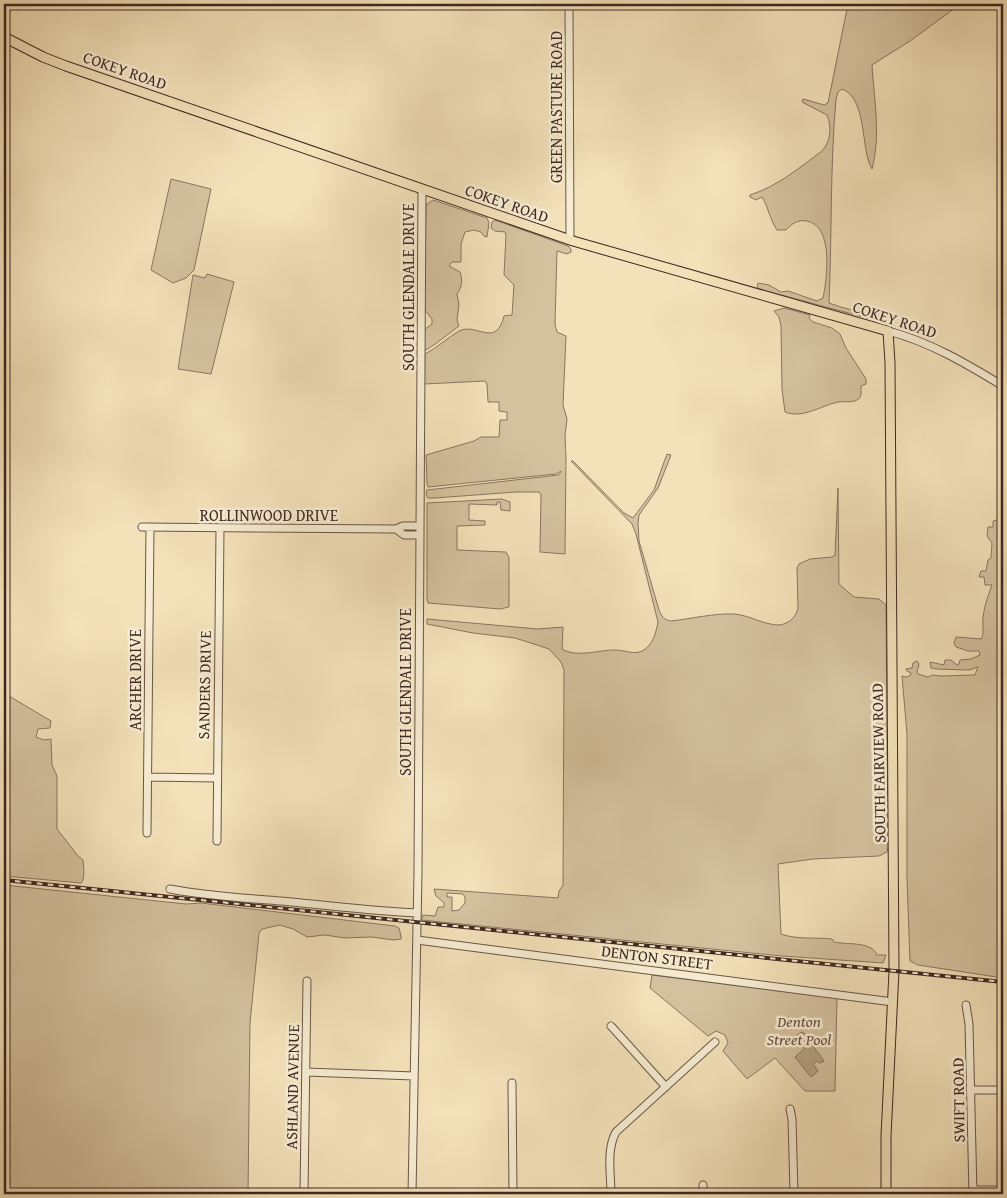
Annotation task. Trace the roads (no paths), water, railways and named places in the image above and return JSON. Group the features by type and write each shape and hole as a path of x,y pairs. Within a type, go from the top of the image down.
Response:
{"main road":[{"name":"COKEY ROAD","path":"4,37 43,57 66,66 570,240 888,331"},
{"name":"SOUTH FAIRVIEW ROAD","path":"886,1194 886,1134 894,971 888,331"}],"street":[{"name":"GREEN PASTURE ROAD","path":"569,4 570,240"},
{"name":"SOUTH GLENDALE DRIVE","path":"412,1194 417,940 422,190"},
{"name":"COKEY ROAD","path":"888,331 913,339 953,356 1003,386"},
{"name":"ROLLINWOOD DRIVE","path":"142,527 396,529 403,526 420,526"},
{"name":"ARCHER DRIVE","path":"147,833 150,528"},
{"name":"SANDERS DRIVE","path":"216,841 220,528"},
{"name":"ROLLINWOOD DRIVE","path":"396,529 404,535 420,535"},
{"path":"148,777 217,778"},
{"path":"170,889 196,894 417,913"},
{"name":"DENTON STREET","path":"417,940 893,1002"},
{"name":"ASHLAND AVENUE","path":"304,1194 306,981"},
{"name":"SWIFT ROAD","path":"966,1006 969,1024 972,1090 973,1192"},
{"path":"611,1026 666,1087"},
{"path":"611,1194 612,1140 622,1126 715,1042"},
{"path":"306,1072 414,1076"},
{"path":"512,1083 513,1194"},
{"path":"972,1090 1003,1090"},
{"path":"790,1109 792,1119 794,1194"},
{"path":"703,1185 703,1194"},
{"path":"973,1192 1003,1190"}],"railway":[{"path":"4,880 1003,982"}],"park label":[{"name":"Denton Street Pool","path":"799,1030"}]}
